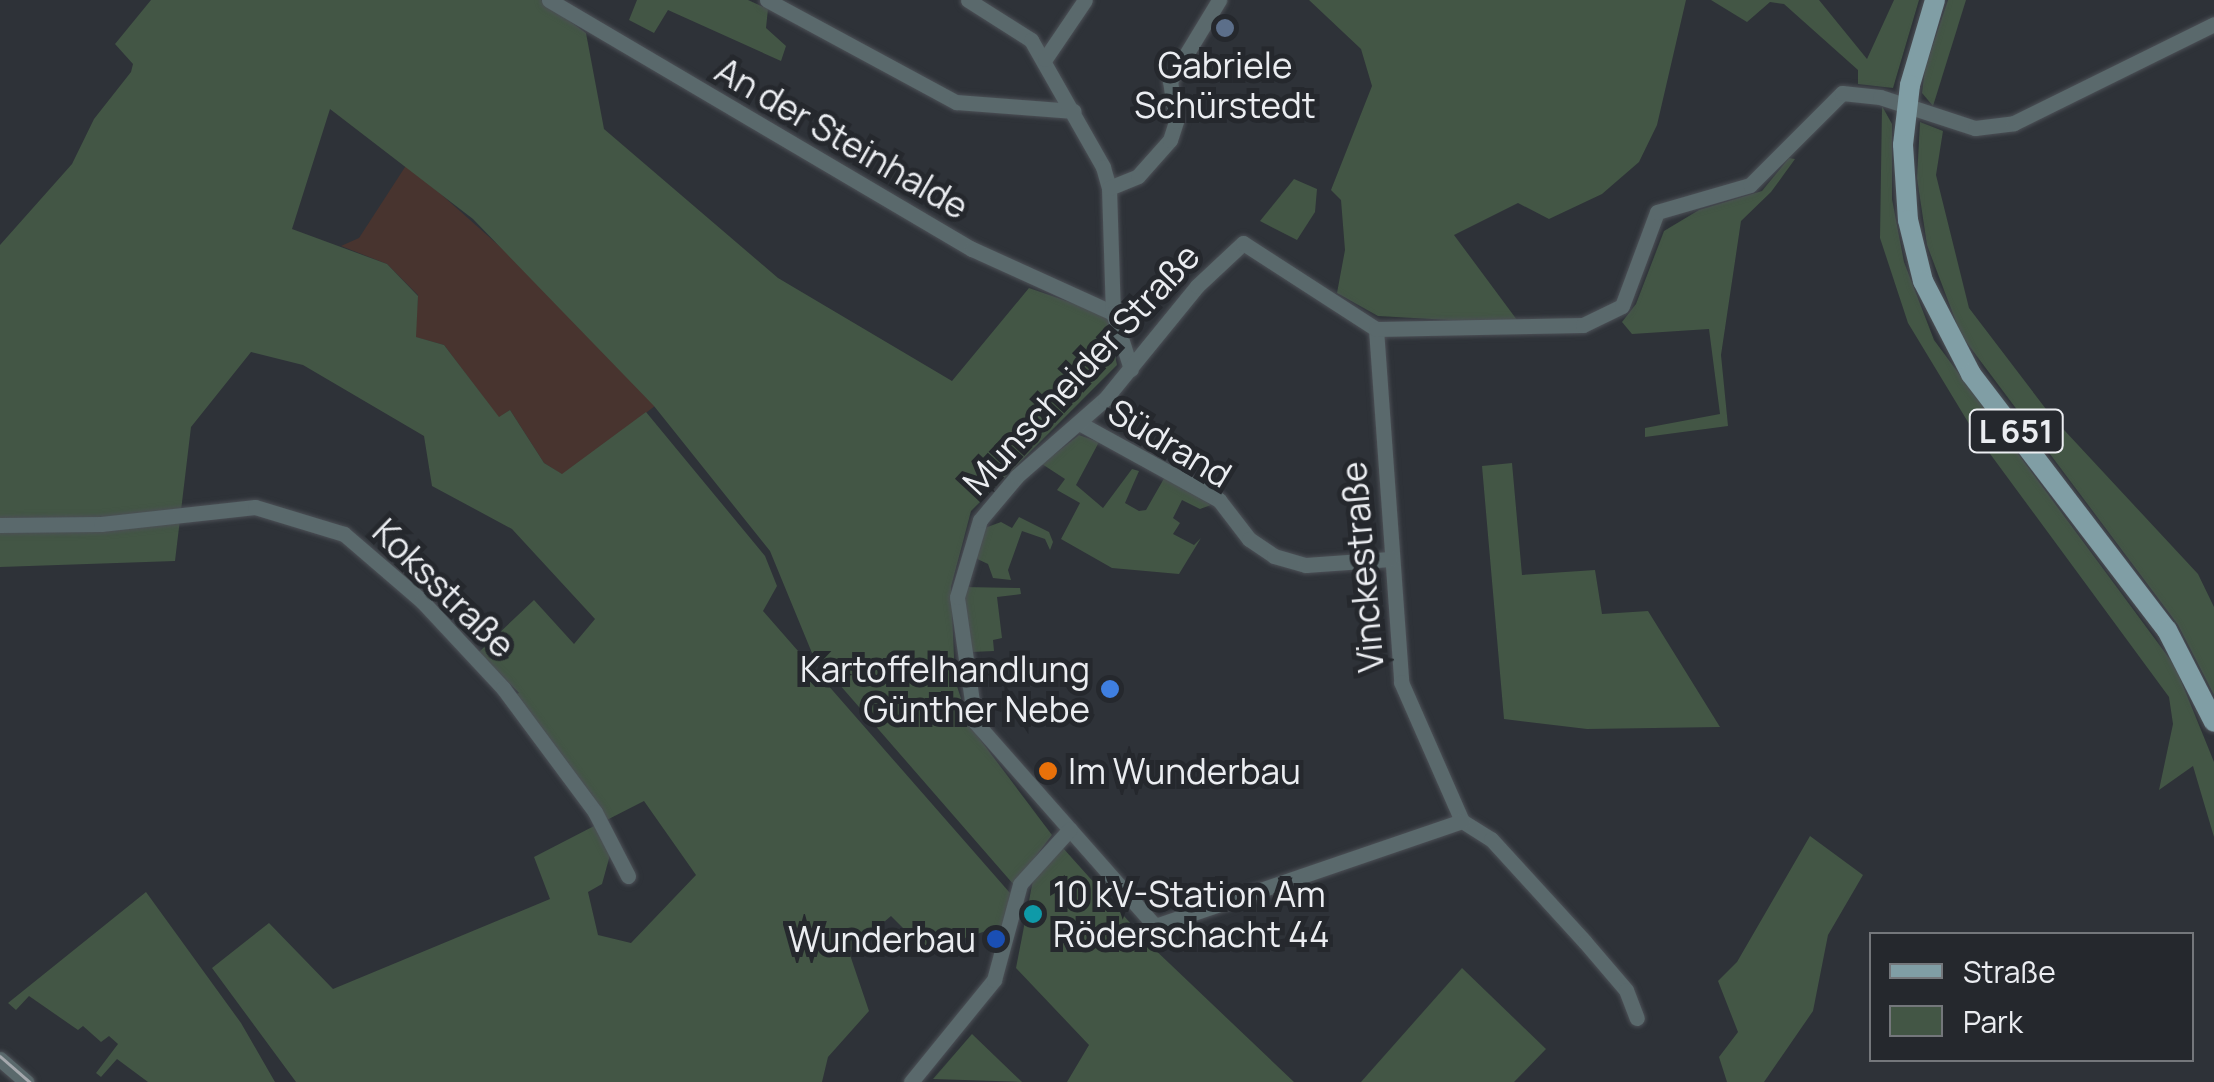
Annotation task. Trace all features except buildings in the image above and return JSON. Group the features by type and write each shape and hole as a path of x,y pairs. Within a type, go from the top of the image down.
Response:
{"main road":[{"name":"L 651","path":"1935,0 1906,106 1908,220 1945,330 2167,630 2214,722"}],"street":[{"name":"An der Steinhalde","path":"548,0 972,250 1112,313"},
{"path":"768,0 951,100 992,110 1074,111"},
{"path":"968,0 1026,34 1045,59 1109,188 1112,313 1132,369"},
{"path":"1045,59 1085,0"},
{"path":"1109,188 1138,176 1170,140 1176,121 1170,81 1218,0"},
{"path":"1376,329 1544,328 1606,318 1628,296 1657,212 1750,185 1842,93 1906,106 1975,128 2050,110 2214,24"},
{"name":"Munscheider Straße","path":"1376,329 1246,243 1197,286 1132,369 984,514 966,552 957,598 975,722 1160,928 1462,821"},
{"name":"Vinckestraße","path":"1376,329 1400,682 1462,821 1491,839 1586,942 1626,990 1636,1018"},
{"name":"Südrand","path":"1080,423 1219,500 1248,539 1274,556 1306,565 1390,559"},
{"name":"Koksstraße","path":"0,526 101,524 255,507 344,534 421,601 503,688 595,812 628,876"},
{"path":"911,1082 994,980 1020,884 1070,830"},
{"path":"0,1059 26,1082"}],"shaded area":[{"path":"407,164 550,291 655,406 563,475 544,463 510,410 499,418 444,345 415,337 418,295 387,264 341,246 359,238"}],"green space":[{"path":"151,0 541,0 586,33 604,129 778,278 952,381 1029,288 1107,315 1117,365 971,511 951,587 955,680 970,726 1052,835 1014,885 812,653 770,551 654,406 473,219 330,109 292,229 387,264 418,296 416,337 444,345 499,417 510,410 544,463 562,474 646,412 765,556 777,586 763,611 1010,893 1001,944 992,929 926,951 891,916 849,952 869,1011 828,1057 822,1082 296,1082 212,968 269,923 333,989 550,899 534,857 596,825 505,698 519,693 479,652 534,600 574,644 595,619 512,529 432,486 424,436 303,365 251,352 191,427 175,561 0,567 0,245 72,164 94,119 131,72 133,64 115,44","holes":["644,801 696,875 631,943 598,935 588,892 602,884 610,855 597,825"]},
{"path":"637,0 748,0 768,9 766,28 786,46 781,61 668,10 654,33 629,20"},
{"path":"1309,0 1686,0 1657,125 1639,162 1602,194 1549,219 1518,203 1454,235 1520,324 1378,316 1337,293 1345,250 1341,200 1331,190 1372,86 1361,49"},
{"path":"1711,0 1819,0 1867,59 1894,0 1919,0 1893,88 1858,84 1858,70 1784,4 1770,2 1747,22"},
{"path":"1948,0 1966,0 1933,106 1922,93 1925,68"},
{"path":"1882,106 1892,124 1892,199 1904,262 1934,340 2175,666 2214,762 2214,837 2193,766 2159,790 2173,724 2169,697 1974,432 1908,323 1880,238"},
{"path":"1920,122 1943,131 1936,175 1969,308 2052,417 2198,574 2214,607 2214,695 2178,625 1961,335 1927,245 1917,178"},
{"path":"1789,158 1795,159 1771,192 1741,221 1721,355 1728,426 1645,437 1645,428 1720,414 1709,329 1632,334 1622,322 1636,304 1664,231 1699,210 1762,191"},
{"path":"1294,179 1317,189 1315,212 1297,240 1260,221"},
{"path":"1079,435 1099,442 1076,485 1103,508 1132,469 1139,471 1125,503 1139,511 1146,510 1166,475 1211,505 1200,509 1182,500 1173,518 1180,523 1173,534 1194,545 1201,538 1179,574 1112,568 1061,539 1080,503 1057,490 1065,479 1042,464"},
{"path":"1512,463 1522,575 1595,570 1602,614 1648,611 1720,727 1587,729 1504,719 1482,466"},
{"path":"1019,517 1049,532 1053,542 1050,550 1045,539 1022,531 1008,570 1011,580 993,578 988,564 971,556 982,529 1001,522 1012,528"},
{"path":"964,587 1020,588 1021,594 997,597 1002,638 993,640 994,651 971,652"},
{"path":"1810,836 1863,875 1828,935 1813,1011 1764,1082 1727,1082 1719,1057 1738,1032 1718,981 1737,962"},
{"path":"1063,848 1149,944 1294,1082 1067,1082 1089,1045 1016,968 1033,880"},
{"path":"146,892 241,1023 275,1082 148,1082 117,1059 101,1077 96,1073 118,1044 109,1036 101,1042 83,1026 78,1030 29,996 16,1010 8,1003"},
{"path":"1462,968 1546,1049 1514,1082 1361,1082"},
{"path":"972,1034 1022,1082 933,1079"}],"tram line":[{"path":"0,1056 30,1082"}],"place":[{"name":"Gabriele Schürstedt","path":"1225,28"},
{"name":"Kartoffelhandlung Günther Nebe","path":"1110,689"},
{"name":"Im Wunderbau","path":"1048,771"},
{"name":"10 kV-Station Am Röderschacht 44","path":"1033,914"},
{"name":"Wunderbau","path":"996,939"}]}
